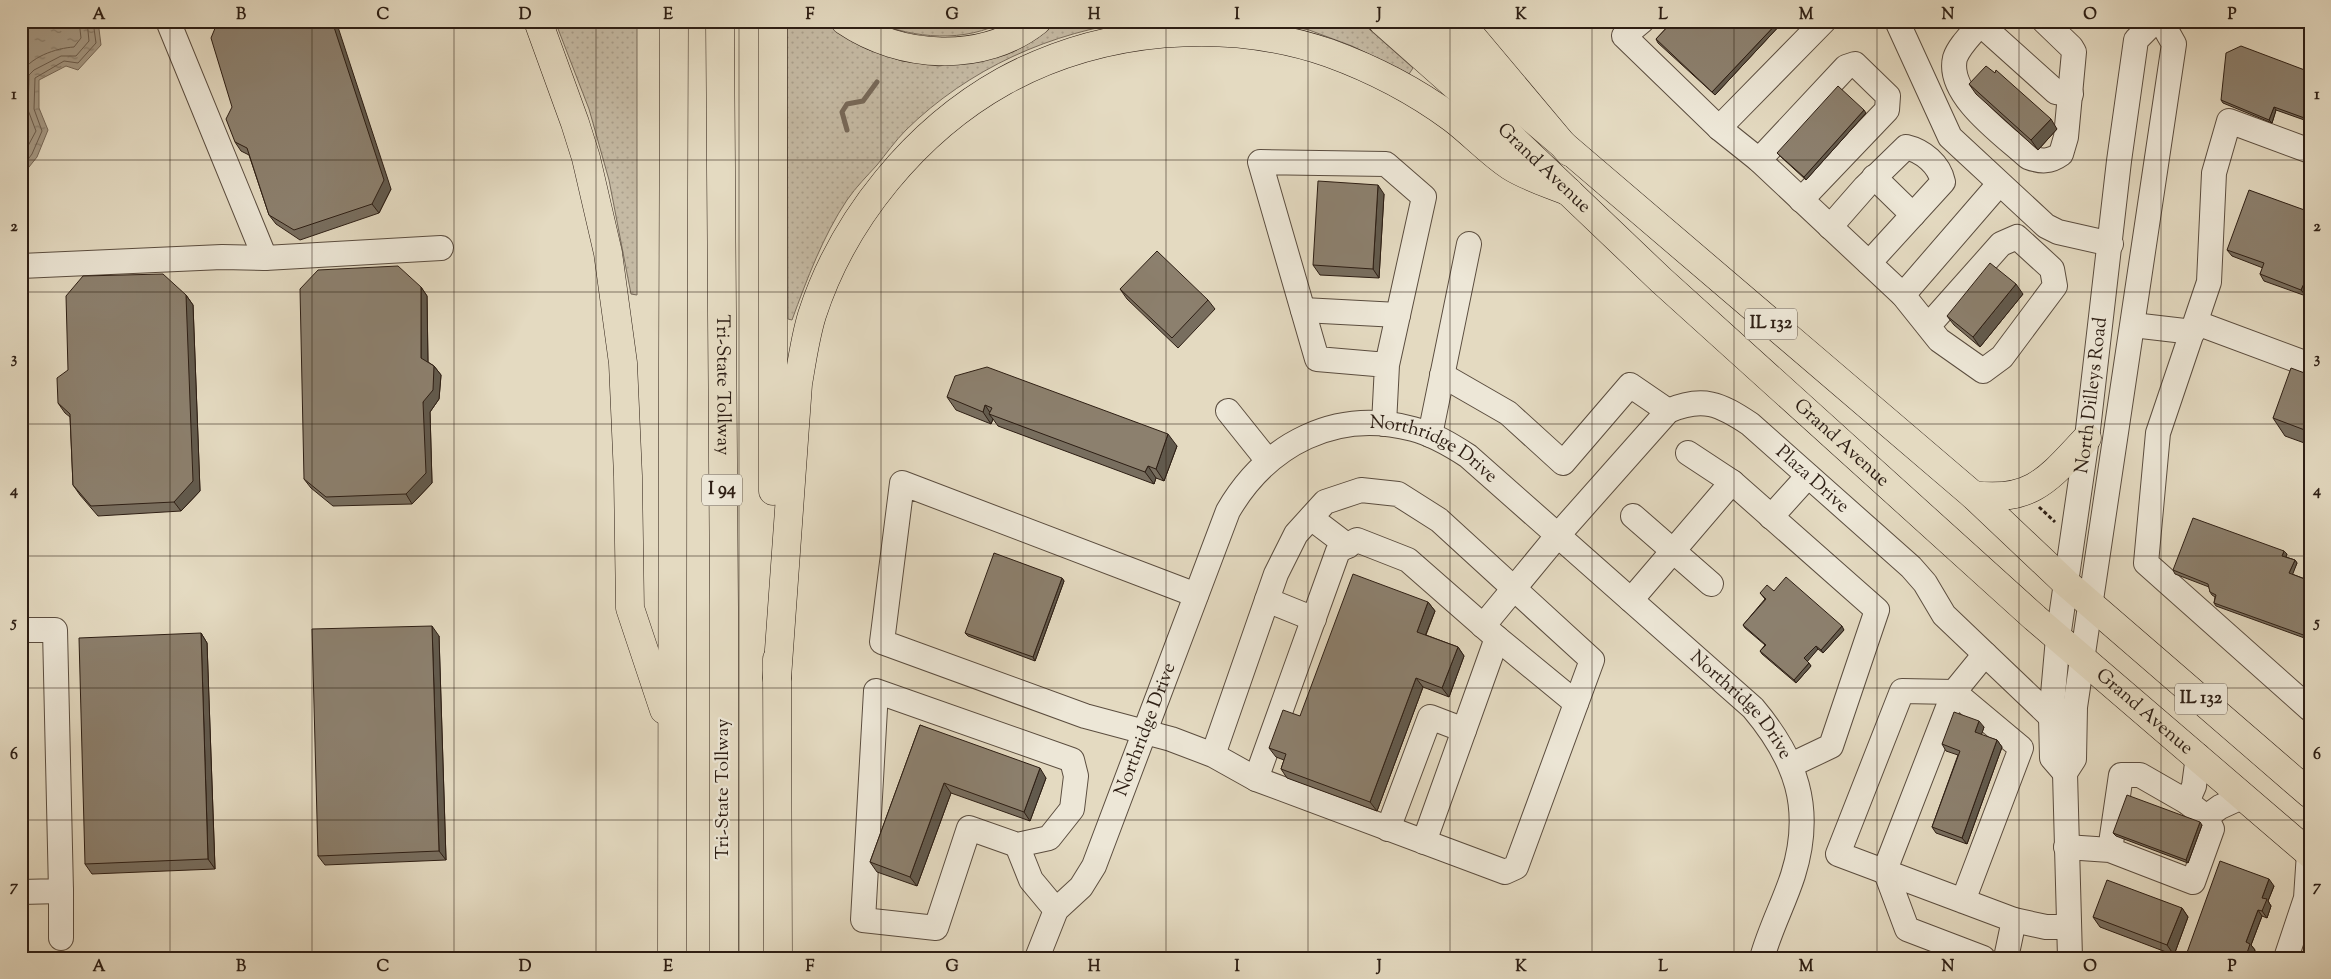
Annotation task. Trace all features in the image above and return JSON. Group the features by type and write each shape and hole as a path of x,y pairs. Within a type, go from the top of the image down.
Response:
{"main road":[{"path":"538,21 578,132 608,253 623,363 628,476 630,608 670,730"},
{"path":"672,958 670,730 674,554 674,21"},
{"name":"Tri-State Tollway","path":"720,21 724,606 724,958"},
{"path":"773,21 772,447 777,678 778,958"},
{"path":"845,21 867,34 888,42 937,52 984,47 1013,36 1037,21"},
{"name":"Grand Avenue","path":"1382,21 1486,114 1661,280 2058,638 2198,756 2309,854"},
{"name":"Grand Avenue","path":"1418,21 1569,152 1973,495 2066,583 2310,794"},
{"path":"1459,21 1569,152"},
{"path":"777,678 798,384 806,336 819,296 841,249 858,220 897,169 916,148 940,127 1004,81 1079,50 1122,40 1164,34 1204,32 1249,35 1289,42 1326,52 1379,73 1414,92 1453,119 1511,167 1569,192"},
{"path":"1973,495 1999,496 2036,488 2050,477 2087,438"}],"street":[{"path":"168,21 265,258"},
{"path":"1642,21 1624,36 1718,128 1759,160 1903,296 1929,325 1939,340 1983,371 2002,357 2055,286 2052,269 2017,236 2001,244 1929,325"},
{"path":"2044,21 2072,46 2074,52 2071,94 2066,137 2061,154 2047,161 2028,156 1970,103 1955,77 1956,56 1978,22 2056,92 2071,94"},
{"name":"North Dilleys Road","path":"2065,772 2052,758 2051,717 2058,638 2087,438 2136,40 2155,21"},
{"name":"North Dilleys Road","path":"2070,958 2065,772 2074,759 2075,707 2092,605 2174,44 2161,21"},
{"path":"1904,23 1950,137 2046,226 2058,232 2110,244"},
{"path":"1718,128 1817,24"},
{"path":"1759,160 1846,67 1854,64 1888,96 1887,110 1801,200"},
{"path":"2310,151 2229,121 2214,173 2209,282 2158,433 2146,563 2310,709"},
{"path":"1830,226 1874,178 1906,147 1920,150 1941,172 1943,182 1868,263"},
{"path":"1384,424 1387,364 1424,197 1386,164 1260,162 1317,359 1387,364"},
{"path":"1874,178 1914,215"},
{"path":"1903,296 1999,184"},
{"path":"1430,435 1469,244"},
{"path":"21,266 222,257 265,258 441,248"},
{"path":"1303,310 1398,315"},
{"path":"2133,325 2195,328 2310,365"},
{"path":"1424,842 1464,730 1490,632 1513,589 1558,535 1668,411 1630,384 1563,463 1508,413 1442,375"},
{"name":"Plaza Drive","path":"1668,411 1682,405 1701,402 1725,409 1750,424 1910,567 1925,583 1944,615 2051,717"},
{"path":"1228,411 1268,460"},
{"name":"Northridge Drive","path":"1056,910 1081,887 1094,866 1228,511 1240,490 1268,460 1305,436 1335,427 1365,423 1384,424 1414,429 1430,435 1444,441 1468,456 1753,708 1772,731 1791,765 1801,804 1802,830 1799,852 1762,958"},
{"path":"1688,452 1732,482 1878,610 1831,746 1791,765"},
{"path":"1771,517 1808,476"},
{"path":"1631,600 1732,482"},
{"path":"1196,596 902,483 882,642 1085,716 1144,732 1213,755 1256,779 1505,872 1516,867 1592,660 1438,520 1398,494 1361,490 1325,502 1296,534 1276,574 1213,755"},
{"path":"1633,516 1711,584"},
{"path":"1311,518 1348,546"},
{"path":"1256,779 1338,551 1358,540 1408,560 1490,632 1576,703"},
{"path":"1267,600 1314,619"},
{"path":"21,630 55,630 61,938"},
{"path":"1983,958 1907,929 1885,870 1954,692 1985,654"},
{"path":"1963,901 2021,748 1954,692 1902,691 1838,854 1885,870 1963,901 2014,920 2046,927 2068,927"},
{"path":"1017,845 1048,838 1072,809 1076,776 1072,760 876,692 863,920 936,928 969,828 1017,845 1031,880 1056,910 1037,958"},
{"path":"1388,828 1430,717 1464,730"},
{"path":"2187,802 2194,786 2198,756"},
{"path":"2066,847 2110,850 2193,882 2212,829 2206,817 2187,802 2140,776 2121,775 2110,850"},
{"path":"2206,817 2220,807 2244,796"},
{"path":"2286,958 2304,928 2309,854"},
{"path":"21,892 61,891"},
{"path":"2006,958 2014,920"}],"path":[{"path":"2039,507 2057,524"}],"shaded area":[{"path":"555,21 637,21 637,295 631,294 609,180 589,109"},
{"path":"787,21 823,21 867,49 902,61 939,66 977,60 1046,29 1057,21 1138,21 1074,34 1013,56 984,71 930,108 902,134 847,200 823,243 792,320 788,319"},
{"path":"873,21 1005,21 973,33 939,36 905,32"},
{"path":"1265,21 1360,21 1413,68 1409,74 1352,46 1309,30"}],"water":[{"path":"29,21 98,21 101,45 78,70 66,66 39,80 39,108 48,130 37,157 21,177 21,32"}],"building":[{"path":"218,21 332,21 384,180 372,204 294,230 269,215 247,148 235,142 226,119 232,107 211,38"},
{"path":"1673,21 1779,21 1712,92 1656,39"},
{"path":"2241,46 2310,72 2310,120 2274,107 2269,120 2221,100 2226,53"},
{"path":"1986,66 1995,73 1996,70 2051,119 2031,140 1969,84"},
{"path":"1838,86 1864,110 1804,177 1777,153"},
{"path":"1318,181 1378,185 1373,269 1313,265"},
{"path":"2249,190 2310,212 2310,280 2306,279 2301,290 2260,274 2264,263 2227,250"},
{"path":"1157,251 1208,300 1172,338 1120,289"},
{"path":"1990,263 2016,284 1973,337 1947,316"},
{"path":"398,266 421,287 421,358 434,366 433,390 423,402 426,473 406,494 326,497 304,479 300,289 318,270"},
{"path":"163,274 186,295 193,481 174,502 91,506 73,485 70,414 58,403 57,378 68,370 66,296 83,276"},
{"path":"987,367 1168,434 1156,469 1148,466 1145,472 989,414 992,408 985,405 983,412 947,397 955,376"},
{"path":"2291,368 2310,375 2310,432 2273,418"},
{"path":"2193,518 2284,551 2282,556 2295,560 2289,573 2310,581 2309,637 2214,603 2216,595 2210,592 2208,584 2173,570"},
{"path":"994,553 1062,578 1033,657 965,633"},
{"path":"1353,574 1428,602 1417,632 1458,647 1442,688 1416,678 1370,802 1281,769 1286,754 1269,748 1283,710 1300,716"},
{"path":"1786,577 1842,626 1821,650 1816,646 1804,658 1809,663 1794,680 1760,651 1766,645 1743,625 1766,599 1760,593 1767,585 1774,591"},
{"path":"432,626 439,851 318,856 312,629"},
{"path":"201,633 208,859 85,864 79,638"},
{"path":"1954,712 1979,721 1975,732 1997,740 1962,838 1932,827 1960,751 1942,744"},
{"path":"920,725 1040,768 1024,812 944,783 910,877 870,862"},
{"path":"2127,795 2200,822 2186,860 2113,833"},
{"path":"2220,861 2269,879 2262,898 2267,899 2262,911 2258,910 2246,942 2250,944 2246,956 2241,954 2240,958 2185,958"},
{"path":"2107,880 2182,908 2167,945 2093,917"}],"waterway":[{"path":"847,130 842,112 847,104 863,101 877,82"}]}
